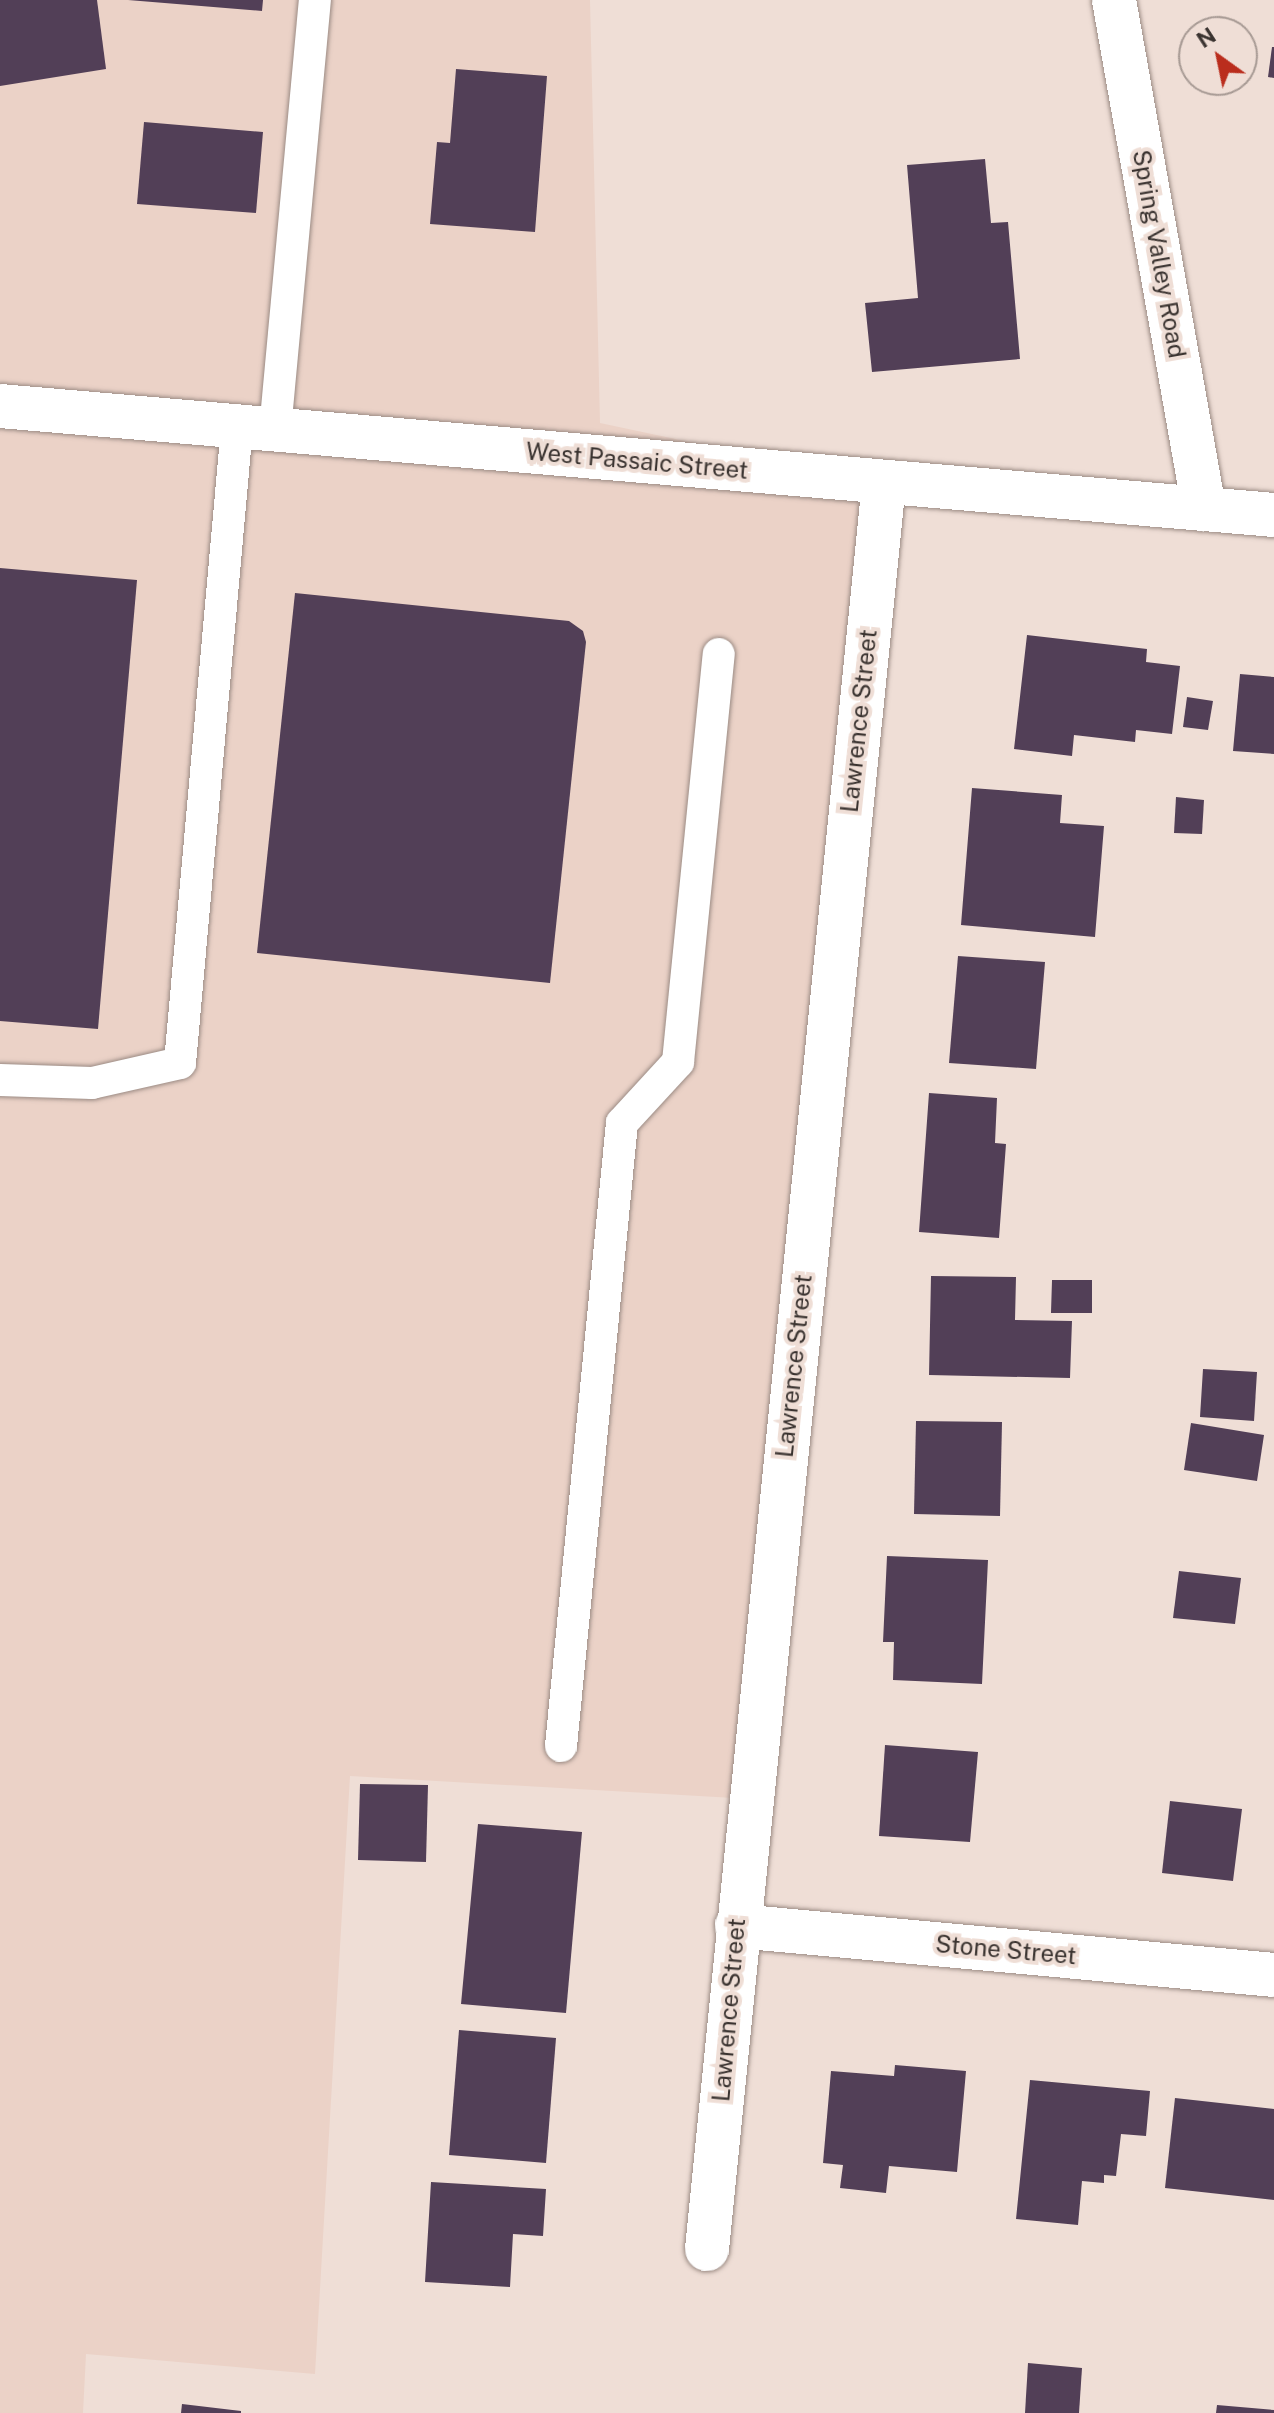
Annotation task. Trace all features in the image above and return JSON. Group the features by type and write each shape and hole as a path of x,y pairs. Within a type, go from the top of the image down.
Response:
{"street":[{"name":"Spring Valley Road","path":"1114,0 1204,509"},
{"name":"West Passaic Street","path":"0,406 1274,515"},
{"name":"Lawrence Street","path":"707,2249 884,483"},
{"name":"Stone Street","path":"737,1926 1274,1975"}],"lane":[{"path":"0,1080 92,1083 180,1063 256,428 315,0"},
{"path":"561,1746 622,1123 678,1062 719,654"}],"shaded area":[{"path":"0,0 590,0 600,423 884,483 751,1799 350,1776 315,2374 86,2354 83,2413 0,2413"}],"building":[{"path":"0,0 97,0 106,69 0,86"},
{"path":"128,0 263,0 262,11"},
{"path":"1274,47 1274,78 1268,77"},
{"path":"456,69 547,76 535,232 430,224 437,142 450,143"},
{"path":"144,122 263,132 256,213 137,204"},
{"path":"985,159 991,223 1008,222 1020,359 872,372 865,303 918,298 907,165"},
{"path":"0,568 137,580 98,1029 0,1021"},
{"path":"295,593 569,621 583,631 586,642 550,983 257,953"},
{"path":"1027,635 1147,649 1146,662 1180,666 1172,734 1136,730 1135,742 1074,735 1072,756 1014,749"},
{"path":"1240,674 1274,677 1274,754 1233,751"},
{"path":"1187,697 1213,701 1208,730 1183,727"},
{"path":"972,788 1062,795 1060,823 1104,826 1095,937 961,925"},
{"path":"1176,797 1204,800 1202,834 1174,833"},
{"path":"958,956 1045,962 1036,1069 949,1063"},
{"path":"929,1093 997,1098 995,1143 1006,1144 999,1238 919,1232"},
{"path":"931,1276 1016,1277 1015,1320 1072,1321 1070,1378 929,1375"},
{"path":"1052,1280 1092,1280 1092,1313 1051,1313"},
{"path":"1203,1369 1257,1372 1254,1421 1200,1417"},
{"path":"916,1421 1002,1422 1000,1516 914,1514"},
{"path":"1191,1423 1264,1435 1257,1481 1184,1470"},
{"path":"887,1556 988,1560 982,1684 893,1680 894,1642 883,1642"},
{"path":"1179,1571 1241,1578 1235,1624 1173,1618"},
{"path":"885,1745 978,1752 970,1842 879,1836"},
{"path":"360,1784 428,1785 426,1862 358,1860"},
{"path":"1170,1801 1242,1809 1233,1881 1162,1873"},
{"path":"478,1824 582,1832 566,2013 461,2004"},
{"path":"459,2030 556,2038 546,2163 449,2155"},
{"path":"895,2065 966,2071 957,2172 889,2166 886,2193 840,2188 843,2165 823,2163 831,2071 894,2076"},
{"path":"1030,2080 1150,2091 1146,2136 1121,2134 1116,2176 1104,2175 1104,2183 1082,2181 1078,2225 1016,2219"},
{"path":"1175,2098 1274,2109 1274,2200 1165,2188"},
{"path":"431,2182 546,2189 543,2236 513,2234 510,2287 425,2282"},
{"path":"1028,2363 1082,2368 1079,2413 1025,2413"},
{"path":"182,2404 241,2411 241,2413 181,2413"},
{"path":"1217,2405 1274,2410 1274,2413 1216,2413"}]}
